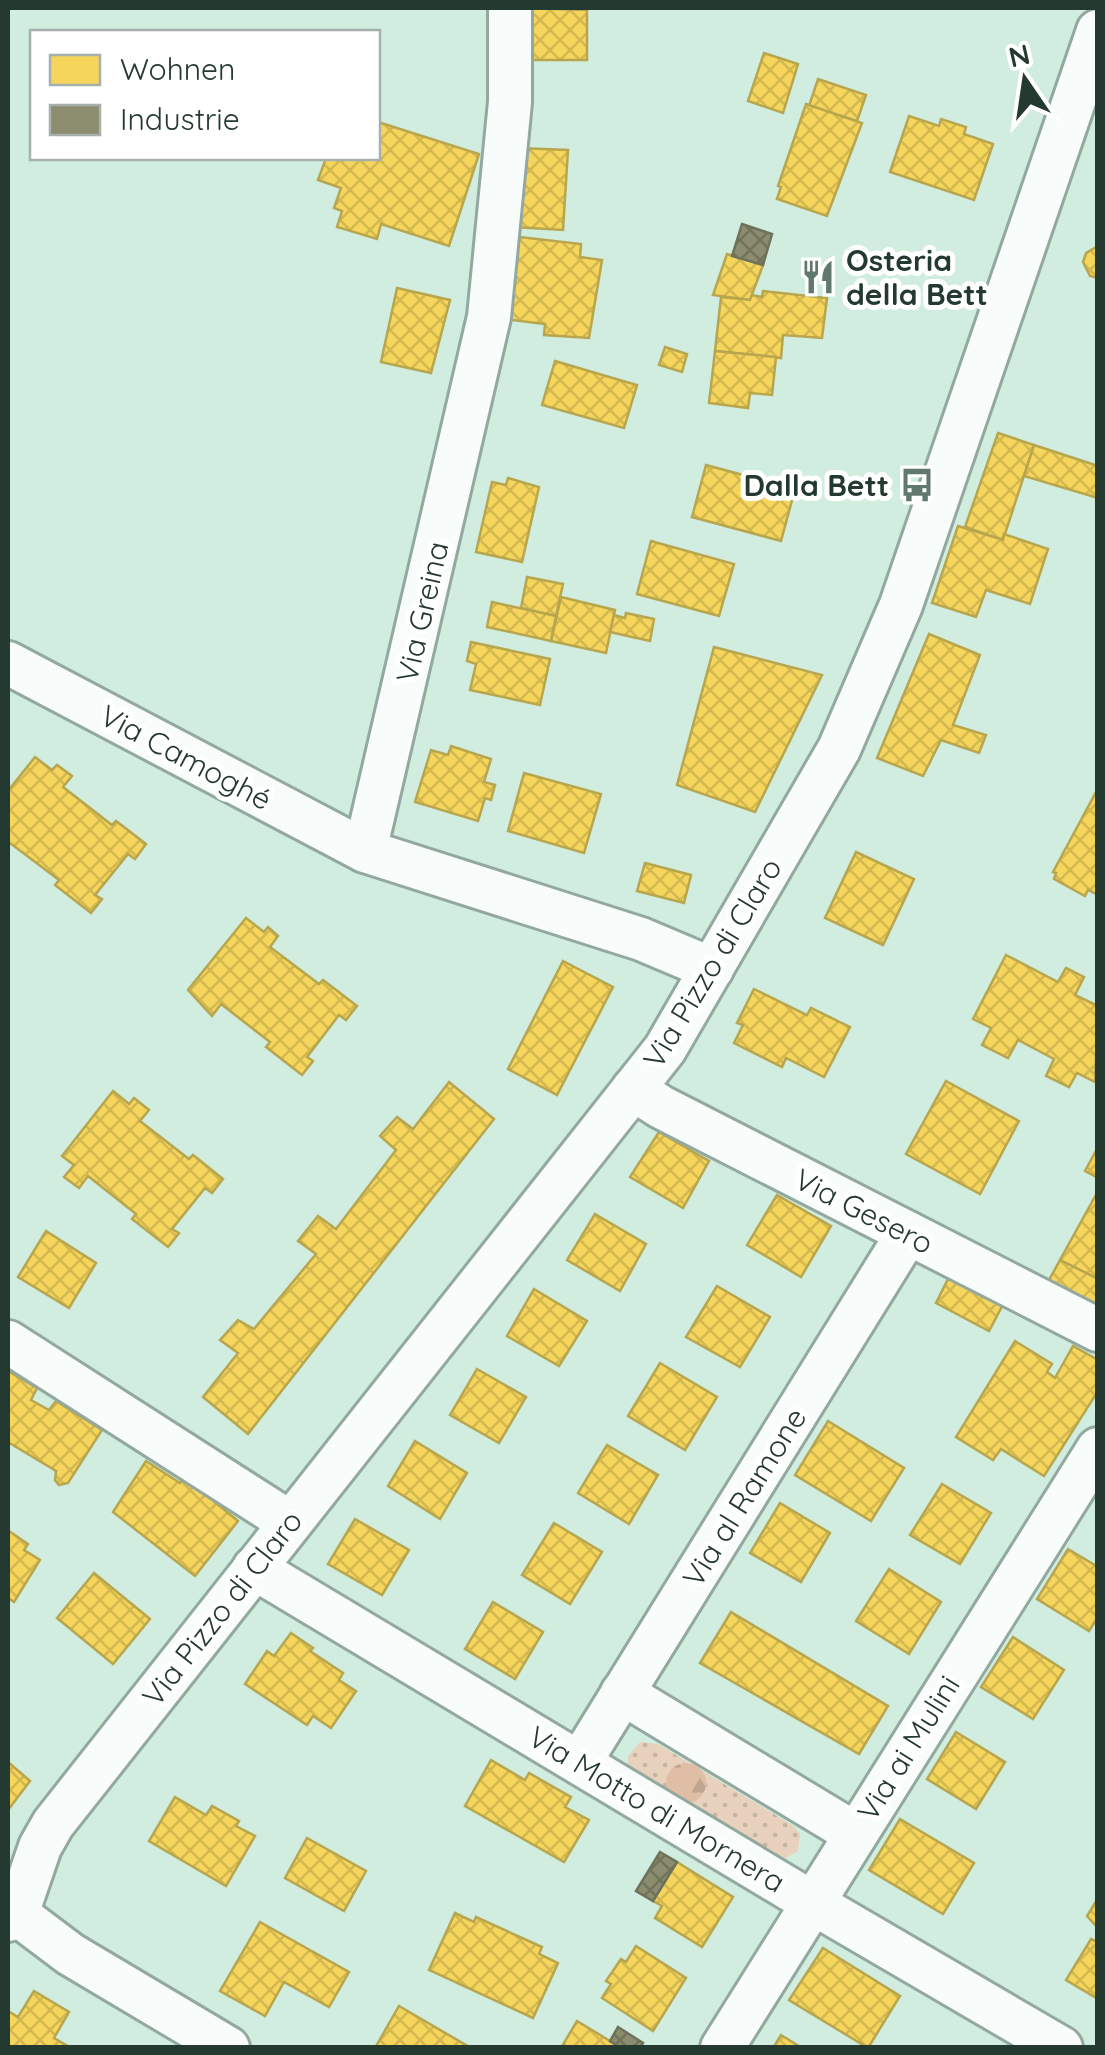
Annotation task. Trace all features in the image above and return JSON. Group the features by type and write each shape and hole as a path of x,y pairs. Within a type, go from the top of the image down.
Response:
{"street":[{"name":"Via Greina","path":"365,851 489,318 510,102 510,8"},
{"name":"Via Pizzo di Claro","path":"12,1917 53,1824 665,1049 712,969 839,748 901,606 1082,124 1098,31"},
{"name":"Via Camoghé","path":"8,662 365,851"},
{"path":"365,851 641,939 712,969"},
{"name":"Via Gesero","path":"633,1089 661,1107 1098,1330"},
{"name":"Via al Ramone","path":"580,1762 908,1232"},
{"path":"8,1342 289,1522"},
{"name":"Via ai Mulini","path":"722,2048 1098,1449"},
{"name":"Via Motto di Mornera","path":"254,1568 1061,2048"},
{"path":"622,1693 854,1833"},
{"path":"12,1917 228,2048"}],"shaded area":[{"path":"640,1742 658,1744 792,1825 800,1834 798,1851 782,1860 628,1768 628,1756"}],"green space":[{"path":"686,1763 700,1769 706,1783 700,1797 686,1803 672,1797 666,1783 672,1769"}],"building: Wohnen":[{"path":"521,8 587,10 587,60 521,60"},
{"path":"764,53 798,64 783,113 748,101"},
{"path":"818,79 866,95 857,121 809,106"},
{"path":"806,104 862,123 827,216 777,199"},
{"path":"909,116 939,126 941,119 966,127 964,134 993,144 974,200 890,172"},
{"path":"380,123 479,154 449,246 381,224 377,239 337,227 342,211 334,208 341,188 318,180 325,160 380,160"},
{"path":"518,148 568,150 563,230 514,227"},
{"path":"511,236 581,244 580,257 602,260 589,338 544,335 545,324 504,319"},
{"path":"1098,246 1098,278 1090,276 1083,262 1086,253"},
{"path":"727,254 763,265 750,300 713,295"},
{"path":"397,288 450,300 431,373 381,362"},
{"path":"763,291 827,298 822,338 783,335 781,358 715,351 721,297 750,300 752,295 762,297"},
{"path":"665,347 687,354 682,372 659,365"},
{"path":"715,351 776,357 772,395 750,393 748,408 709,403"},
{"path":"555,361 637,385 624,428 542,405"},
{"path":"998,433 1034,445 1003,540 965,527"},
{"path":"1034,445 1098,466 1098,498 1024,476"},
{"path":"706,465 795,489 781,541 692,517"},
{"path":"508,478 539,487 522,562 476,552 492,482 506,485"},
{"path":"958,526 1003,540 1004,534 1048,549 1030,604 986,590 976,617 932,603"},
{"path":"651,541 734,564 719,616 637,594"},
{"path":"527,577 563,584 556,616 521,608"},
{"path":"561,597 615,610 606,653 551,641"},
{"path":"492,602 556,616 551,641 487,627"},
{"path":"626,613 654,619 650,641 610,632 614,615 625,618"},
{"path":"929,634 980,655 953,725 986,735 979,753 941,740 923,776 877,758"},
{"path":"471,642 550,659 540,705 470,690 476,664 467,661"},
{"path":"714,647 822,675 755,812 677,785"},
{"path":"451,746 491,759 484,782 495,785 491,800 485,798 478,821 415,802 431,750 448,755"},
{"path":"35,757 52,770 57,765 72,776 63,787 112,825 116,821 146,844 135,859 128,854 95,895 102,899 91,913 55,885 59,880 10,843 8,846 8,791"},
{"path":"524,773 601,794 584,853 508,831"},
{"path":"1096,792 1098,895 1088,890 1085,896 1054,879 1053,872"},
{"path":"856,852 914,879 883,945 825,918"},
{"path":"645,863 691,875 684,903 637,891"},
{"path":"246,918 264,932 268,927 278,936 270,947 319,984 323,980 357,1006 346,1020 339,1015 307,1057 313,1061 302,1075 266,1047 270,1042 221,1004 212,1016 188,990"},
{"path":"1006,955 1058,982 1066,968 1084,977 1075,995 1098,1006 1095,1082 1077,1073 1069,1087 1046,1076 1054,1059 1018,1040 1008,1058 982,1045 991,1028 973,1019"},
{"path":"563,961 613,987 557,1095 508,1069"},
{"path":"754,989 807,1015 811,1008 850,1027 824,1077 786,1058 782,1067 734,1043 743,1025 737,1023"},
{"path":"946,1081 1019,1121 980,1194 906,1154"},
{"path":"449,1082 494,1119 248,1434 203,1397 238,1353 220,1340 238,1320 254,1329 316,1254 298,1241 318,1216 336,1229 396,1150 380,1136 397,1117 413,1129"},
{"path":"113,1091 129,1104 134,1098 149,1110 140,1121 189,1159 193,1155 223,1179 212,1193 205,1188 172,1229 179,1233 168,1247 132,1219 136,1214 88,1176 79,1188 64,1177 74,1165 62,1156"},
{"path":"659,1132 709,1161 683,1208 630,1177"},
{"path":"1098,1147 1098,1178 1085,1171"},
{"path":"1098,1191 1098,1279 1060,1260"},
{"path":"777,1195 831,1226 801,1277 747,1245"},
{"path":"595,1214 646,1244 620,1291 567,1260"},
{"path":"46,1231 96,1263 69,1308 18,1277"},
{"path":"1060,1260 1098,1279 1098,1315 1043,1291"},
{"path":"954,1267 1008,1295 989,1331 936,1303"},
{"path":"717,1286 770,1317 740,1367 686,1337"},
{"path":"534,1289 587,1321 559,1366 507,1336"},
{"path":"1015,1341 1052,1364 1047,1372 1055,1378 1073,1346 1098,1360 1098,1391 1044,1476 1001,1449 993,1460 956,1437"},
{"path":"660,1363 717,1397 685,1450 628,1416"},
{"path":"477,1369 526,1397 499,1443 450,1415"},
{"path":"8,1371 37,1388 31,1400 49,1410 56,1401 102,1430 68,1483 59,1485 56,1471 8,1442"},
{"path":"828,1421 904,1468 871,1521 795,1475"},
{"path":"415,1441 467,1473 440,1519 388,1486"},
{"path":"607,1445 658,1475 629,1524 578,1493"},
{"path":"146,1461 180,1483 183,1476 238,1521 195,1576 113,1512"},
{"path":"942,1484 991,1513 960,1564 910,1535"},
{"path":"780,1503 830,1533 801,1582 750,1553"},
{"path":"355,1519 409,1550 382,1595 328,1564"},
{"path":"554,1523 602,1552 570,1604 522,1575"},
{"path":"9,1531 28,1544 24,1550 40,1560 14,1602 8,1598"},
{"path":"1068,1549 1098,1567 1098,1617 1089,1631 1037,1599"},
{"path":"889,1569 941,1602 909,1654 856,1621"},
{"path":"94,1573 150,1619 113,1664 57,1618"},
{"path":"493,1602 543,1632 515,1679 465,1649"},
{"path":"731,1612 888,1706 859,1754 700,1663"},
{"path":"291,1633 343,1673 339,1680 356,1691 331,1728 313,1716 307,1725 245,1684 267,1651 274,1656"},
{"path":"1013,1637 1064,1670 1033,1719 981,1687"},
{"path":"956,1732 1005,1762 976,1809 927,1779"},
{"path":"491,1760 525,1780 529,1773 571,1797 565,1807 589,1820 564,1862 465,1806"},
{"path":"8,1762 30,1781 8,1810"},
{"path":"175,1797 206,1815 212,1806 239,1821 236,1826 255,1836 226,1886 149,1841"},
{"path":"900,1819 974,1863 943,1914 869,1870"},
{"path":"307,1838 366,1871 344,1911 285,1878"},
{"path":"677,1862 733,1897 702,1947 655,1918 662,1906 653,1901"},
{"path":"1098,1898 1098,1928 1087,1916"},
{"path":"455,1913 474,1922 476,1917 542,1947 539,1954 558,1963 533,2018 429,1970"},
{"path":"260,1922 349,1972 329,2007 284,1982 265,2016 220,1991"},
{"path":"1091,1939 1098,1942 1098,1999 1066,1980"},
{"path":"636,1946 686,1978 653,2031 602,1998 611,1984 606,1981"},
{"path":"823,1948 900,1996 868,2048 789,2000"},
{"path":"34,1991 69,2012 54,2038 71,2048 8,2048 8,2011 18,2017"},
{"path":"399,2006 471,2048 375,2048"},
{"path":"577,2021 610,2041 621,2048 561,2048"},
{"path":"781,2035 802,2048 773,2048"}],"building: Industrie":[{"path":"742,224 772,234 763,265 732,256"},
{"path":"660,1852 677,1862 653,1901 636,1891"},
{"path":"618,2027 643,2043 640,2048 621,2048 610,2041"}],"place":[{"name":"Osteria della Bett","path":"818,277"},
{"name":"Dalla Bett","path":"917,485"}]}
